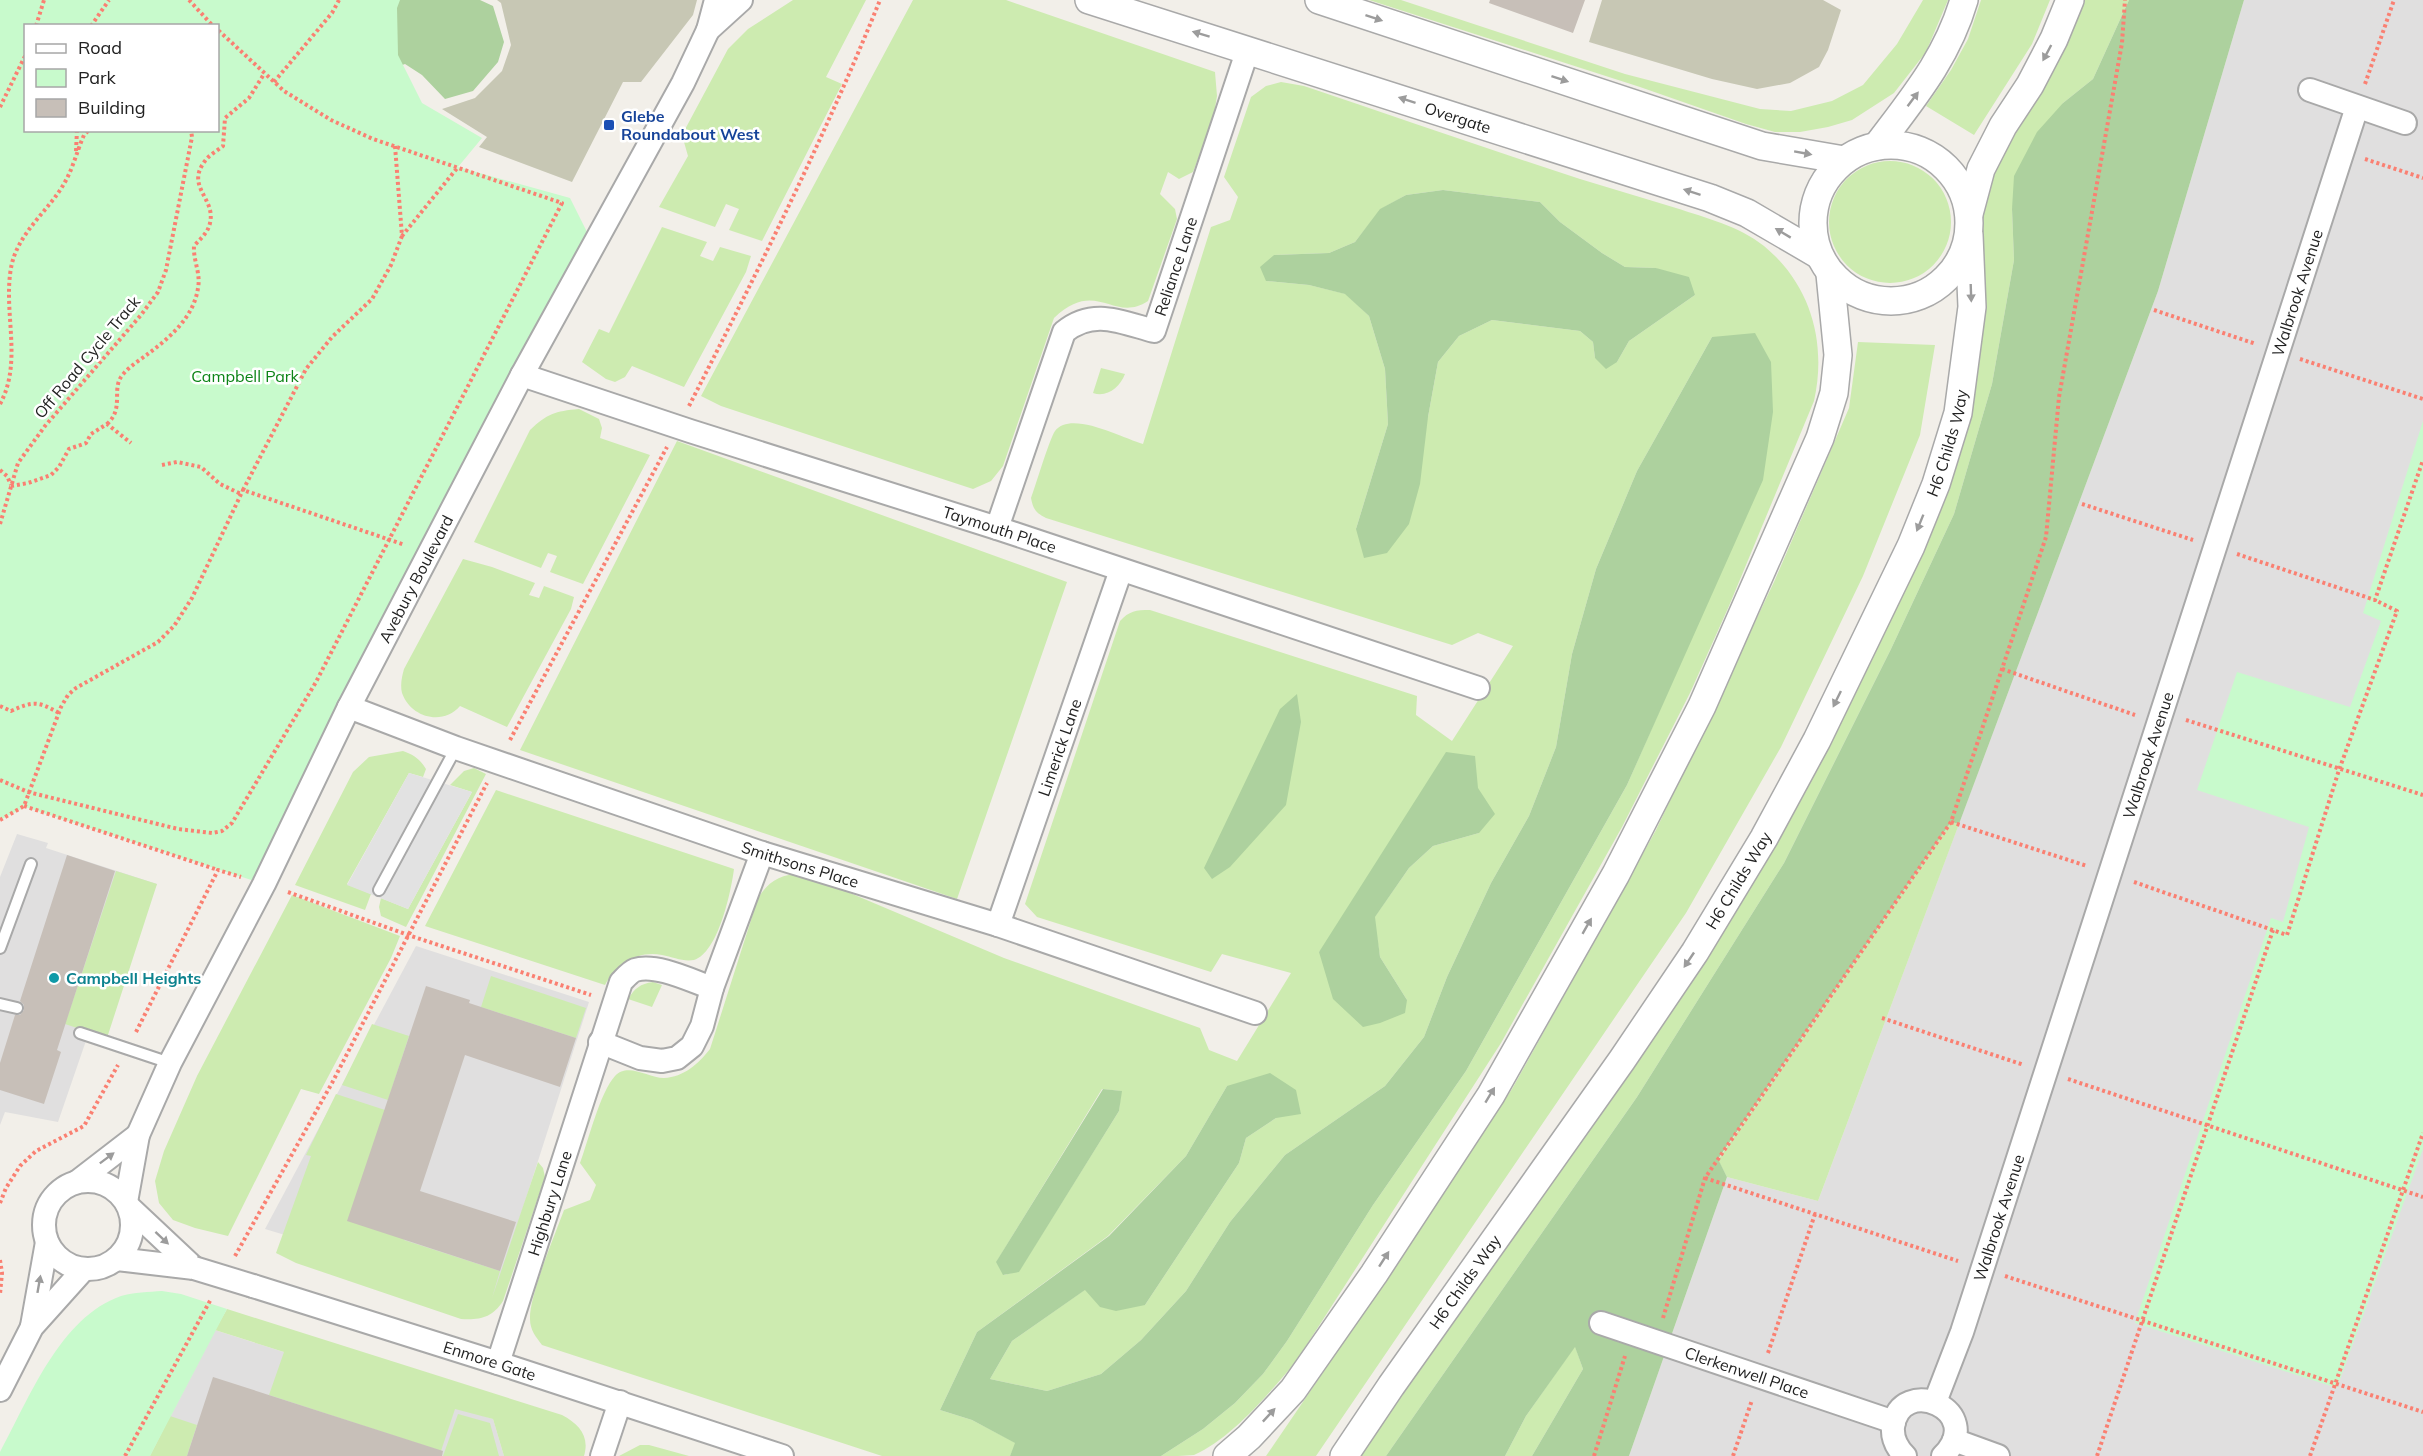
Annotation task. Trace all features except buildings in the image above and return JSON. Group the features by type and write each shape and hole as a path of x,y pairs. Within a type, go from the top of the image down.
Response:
{"street":[{"name":"Avebury Boulevard","path":"128,1205 138,1135 170,1063 264,884 349,706 522,375 683,83 708,30 716,0"},
{"name":"Avebury Boulevard","path":"708,30 741,0"},
{"name":"Overgate","path":"1089,0 1710,198 1747,213 1824,265"},
{"path":"1319,0 1762,146 1844,160"},
{"path":"1877,146 1941,57 1956,25 1964,0"},
{"name":"H6 Childs Way","path":"1344,1456 1622,1060 1695,952 1764,838 1817,740 1911,546 1936,484 1958,413 1972,307 1969,224 1981,169 2003,126 2030,85 2055,39 2070,0"},
{"name":"Reliance Lane","path":"997,528 1064,332 1077,322 1090,318 1119,322 1154,331 1248,49"},
{"path":"2310,90 2406,123"},
{"name":"Walbrook Avenue","path":"1935,1402 1982,1269 2357,107"},
{"path":"1227,1456 1249,1437 1293,1389 1374,1274 1491,1095 1622,864 1701,706 1820,438 1834,393 1838,355 1824,265 1813,235 1813,214 1818,193 1829,175 1844,160 1860,151 1877,146 1903,145 1927,153 1948,169 1962,189 1969,224 1962,256 1950,275 1933,290 1912,299 1890,302 1868,299 1847,289 1824,265"},
{"name":"Taymouth Place","path":"522,375 997,528 1478,688"},
{"name":"Limerick Lane","path":"998,926 1121,570"},
{"name":"Smithsons Place","path":"349,706 498,763 762,852 998,926 1255,1013"},
{"path":"600,1042 640,1058 662,1061 677,1058 692,1046 762,852"},
{"name":"Highbury Lane","path":"498,1363 621,982 633,971 646,968 678,975 712,988"},
{"name":"Avebury Boulevard","path":"77,1182 138,1135"},
{"path":"32,1327 47,1242 44,1227 45,1212 52,1198 63,1188 77,1182 91,1180 117,1191 128,1205 132,1221 131,1235 126,1248 117,1259 107,1265 84,1269 62,1261 47,1242"},
{"name":"Enmore Gate","path":"128,1205 194,1268"},
{"name":"Enmore Gate","path":"117,1259 194,1268 620,1402 782,1456"},
{"path":"0,1390 32,1327 84,1269"},
{"name":"Clerkenwell Place","path":"1601,1323 1894,1422"},
{"path":"1905,1456 1896,1445 1894,1422 1899,1412 1916,1401 1935,1402 1950,1413 1954,1422 1948,1448 1998,1456"},
{"path":"602,1456 620,1402"}],"lane":[{"path":"379,890 456,748"},
{"path":"0,948 30,864"},
{"path":"0,1004 17,1008"},
{"path":"80,1033 170,1063"}],"path":[{"path":"37,24 44,0"},
{"path":"92,24 109,0"},
{"path":"189,0 211,24"},
{"path":"274,82 332,13 339,0"},
{"path":"321,1102 498,763 678,427 763,261 846,84 880,0"},
{"path":"1594,1456 1625,1355 1660,1326 1705,1178 1951,822 2046,537 2059,397 2122,43 2125,0"},
{"path":"2357,107 2394,0"},
{"path":"0,780 28,792 178,829 212,833 222,831 238,816 316,682 562,203 373,139 331,120 302,103 274,82 219,31"},
{"path":"0,107 24,58"},
{"path":"0,470 7,476 11,486 51,475 59,467 69,449 86,443 91,434 107,424 114,416 118,404 120,380 131,366 170,336 193,305 199,285 194,246 207,230 211,217 208,202 199,189 199,174 205,160 223,146 225,118 249,98 264,74"},
{"path":"75,155 77,132"},
{"path":"0,404 9,382 11,363 11,268 24,239 64,183 87,132"},
{"name":"Off Road Cycle Track","path":"0,524 18,463 45,426 141,315 158,292 166,270 191,132"},
{"path":"395,146 402,236"},
{"path":"2344,152 2423,178"},
{"path":"0,820 24,806 68,695 75,688 158,642 174,627 192,598 242,492 306,369 332,337 372,299 391,265 402,236 458,167"},
{"path":"107,424 131,444"},
{"path":"2375,600 2423,460"},
{"path":"162,465 177,462 201,466 220,484 429,553"},
{"path":"1951,822 2287,935 2339,770 2397,611 2375,600 2082,504"},
{"path":"2002,669 2423,795"},
{"path":"0,706 11,711 24,705 37,703 59,713"},
{"path":"24,806 218,870"},
{"path":"264,884 408,935 614,1002"},
{"path":"2097,1456 2273,930"},
{"path":"1882,1018 2423,1197"},
{"path":"2310,1456 2423,1133"},
{"path":"1705,1178 2423,1412"},
{"path":"1733,1456 1815,1214"},
{"path":"0,1260 2,1273 0,1293"},
{"path":"125,1456 129,1448"}],"shaded area":[{"path":"497,0 697,0 693,15 641,82 623,82 572,182 479,147 487,137 442,109 475,98 502,71 511,45 501,3"},
{"path":"1602,0 1823,0 1841,10 1828,50 1819,67 1790,83 1757,89 1712,79 1589,42"},
{"path":"2244,0 2423,0 2423,1456 1629,1456 1727,1177 1818,1201 2158,291"},
{"path":"409,773 472,792 408,909 347,885"},
{"path":"17,834 48,843 46,848 157,884 89,1032 58,1122 5,1112 0,1125 0,877"},
{"path":"416,946 589,1002 494,1298 265,1229"},
{"path":"215,1330 493,1419 504,1456 150,1456"}],"green space":[{"name":"Campbell Park","path":"0,0 400,0 397,8 398,55 422,103 482,138 458,167 570,198 594,246 264,884 25,807 0,820"},
{"path":"348,0 480,0 493,6 504,42 498,62 473,91 445,99 422,75 405,64 366,78"},
{"path":"793,0 866,0 826,77 842,84 762,241 729,230 739,209 726,204 715,227 659,207 688,156 682,135 728,49 748,29"},
{"path":"913,0 1006,0 1215,72 1217,96 1213,120 1193,172 1179,179 1168,172 1160,194 1175,209 1177,219 1148,301 1136,307 1125,308 1082,301 1069,306 1054,318 1003,466 991,481 973,489 721,406 701,396"},
{"path":"1369,0 1401,0 1625,74 1760,109 1791,111 1832,101 1863,85 1897,44 1923,0 1948,0 1926,52 1894,93 1852,120 1800,132 1775,132"},
{"path":"1981,0 2050,0 2032,44 1974,135 1926,106 1951,70 1968,39"},
{"path":"2070,0 2129,0 2093,79 2063,103 2012,209 2014,260 1992,384 1954,514 1891,649 1784,863 1637,1097 1386,1456 1344,1456 1764,838 1958,413 1969,214"},
{"path":"2129,0 2244,0 2158,291 1959,824 1951,822 1718,1159 1727,1177 1629,1456 1532,1456 1583,1369 1575,1347 1526,1416 1505,1456 1386,1456 1637,1097 1784,863 1891,649 1954,514 1992,384 2014,260 2012,209 2014,176 2037,132 2063,103 2093,79"},
{"path":"1281,82 1304,86 1546,168 1733,228 1764,246 1780,261 1804,297 1812,316 1818,358 1818,379 1814,401 1729,606 1690,693 1622,827 1501,1043 1295,1363 1249,1414 1222,1438 1194,1455 1161,1456 1203,1429 1235,1403 1263,1374 1287,1341 1373,1205 1466,1071 1627,785 1691,639 1712,337 1637,471 1596,569 1572,654 1556,747 1529,816 1491,883 1447,977 1424,1037 1385,1086 1285,1155 1230,1222 1186,1291 1141,1340 1101,1374 1047,1391 990,1379 1012,1341 1086,1289 1145,1305 1239,1163 1246,1138 1276,1118 1227,1086 1186,1156 1108,1236 977,1332 940,1410 972,1420 1016,1443 1010,1456 882,1456 542,1345 530,1323 534,1296 564,1210 590,1200 596,1185 580,1163 604,1093 620,1072 632,1070 658,1077 671,1077 690,1069 710,1049 758,898 767,886 778,878 805,874 1004,958 1200,1028 1209,1050 1237,1061 1291,973 1222,954 1211,972 1037,917 1025,904 1120,621 1127,615 1150,610 1417,696 1416,715 1452,741 1513,646 1478,633 1452,645 1046,518 1034,508 1031,498 1046,453 1055,431 1063,425 1073,423 1097,427 1143,444 1211,227 1230,220 1238,197 1224,177 1251,97 1266,86","holes":["1443,190 1540,202 1560,222 1625,267 1656,268 1695,295 1629,341 1617,362 1595,358 1593,342 1580,331 1492,320 1459,336 1438,362 1428,417 1356,529 1388,424 1385,369 1369,316 1346,294 1309,285 1266,281 1274,255 1329,253 1355,242 1381,209 1406,195","1478,788 1479,833 1433,846 1409,868 1374,918 1380,957 1407,1000 1319,952","1102,1089 1121,1091 1119,1111 1019,1271 1004,1275 997,1261"]},
{"path":"1890,161 1913,165 1933,179 1947,199 1951,222 1947,245 1933,265 1913,279 1890,283 1867,279 1847,265 1833,245 1829,222 1833,199 1847,179 1867,165"},
{"path":"1443,190 1540,202 1560,222 1625,267 1656,268 1689,277 1695,295 1629,341 1617,362 1606,369 1595,358 1593,342 1580,331 1492,320 1459,336 1438,362 1428,417 1420,484 1409,524 1387,553 1364,558 1356,529 1388,424 1385,369 1369,316 1345,294 1309,285 1266,281 1260,267 1274,255 1329,253 1355,242 1380,209 1406,195"},
{"path":"662,227 707,242 700,256 713,261 720,247 751,256 746,272 684,387 632,366 625,377 615,382 606,379 582,362 599,329 609,333"},
{"path":"1755,333 1771,362 1773,412 1763,480 1627,785 1466,1071 1373,1205 1287,1341 1263,1374 1235,1403 1203,1429 1161,1456 1010,1456 1015,1443 972,1420 940,1410 977,1332 1109,1236 1186,1156 1227,1086 1270,1073 1296,1090 1301,1114 1276,1118 1246,1138 1239,1163 1145,1305 1116,1311 1100,1307 1085,1290 1012,1341 990,1379 1047,1391 1101,1374 1141,1340 1186,1291 1230,1222 1285,1155 1385,1086 1424,1037 1447,977 1491,883 1529,816 1556,747 1572,654 1596,569 1637,471 1712,337"},
{"path":"1858,342 1935,345 1920,435 1863,576 1781,747 1686,913 1316,1456 1266,1456 1512,1089 1656,830 1774,582 1849,408"},
{"path":"1101,368 1125,374 1120,383 1108,393 1093,393"},
{"path":"579,409 599,419 602,428 600,438 650,455 583,584 550,572 557,556 548,553 541,568 474,542 530,430 552,414"},
{"path":"2423,421 2423,1149 2337,1388 2135,1323 2271,918 2283,922 2309,827 2197,790 2237,672 2350,707 2381,621 2363,613"},
{"path":"677,441 1067,582 957,899 520,750"},
{"path":"463,559 535,583 529,595 539,598 544,586 574,597 571,609 507,727 460,706 445,716 428,716 412,708 402,693 404,669"},
{"path":"1297,694 1301,722 1286,805 1230,867 1212,879 1204,868 1280,709"},
{"path":"403,751 416,758 426,769 423,777 409,773 347,884 371,894 365,910 295,885 353,772 369,757"},
{"path":"1446,752 1475,756 1478,788 1495,814 1479,833 1433,846 1409,868 1375,917 1380,957 1407,1000 1405,1013 1363,1027 1333,999 1319,952"},
{"path":"474,768 486,774 406,927 381,916 379,907 381,898 408,909 472,792 450,785 464,771"},
{"path":"496,790 734,869 722,921 710,946 694,960 653,954 636,957 621,965 605,985 425,926"},
{"path":"1951,822 1959,824 1818,1201 1727,1177 1718,1160"},
{"path":"116,871 157,884 107,1038 65,1024"},
{"path":"292,895 400,936 391,958 319,1094 301,1089 228,1236 173,1220 159,1203 155,1181 164,1151 197,1076"},
{"path":"491,976 586,1008 576,1038 481,1007"},
{"path":"653,982 662,985 652,1007 628,999 638,987"},
{"path":"372,1024 409,1036 388,1100 342,1085"},
{"path":"1103,1089 1122,1091 1119,1111 1019,1272 1003,1275 996,1262"},
{"path":"336,1094 385,1110 404,1240 500,1271 492,1298 538,1162 543,1168 545,1177 503,1301 490,1314 480,1318 461,1319 296,1263 276,1253 311,1156 306,1155"},
{"path":"162,1291 181,1294 227,1309 150,1456 0,1456 0,1452 48,1362 80,1322 99,1307 121,1296"},
{"path":"227,1309 562,1415 582,1431 585,1442 584,1456 504,1456 493,1419 455,1409 441,1451 269,1395 284,1352 215,1330"},
{"path":"1575,1346 1583,1369 1532,1456 1505,1456 1526,1416"},
{"path":"458,1414 490,1423 499,1456 443,1456"},
{"path":"170,1416 197,1425 187,1456 150,1456"},
{"path":"640,1445 649,1445 689,1456 619,1456"}],"place":[{"name":"Glebe Roundabout West","path":"609,125"},
{"name":"Campbell Heights","path":"54,978"}]}
